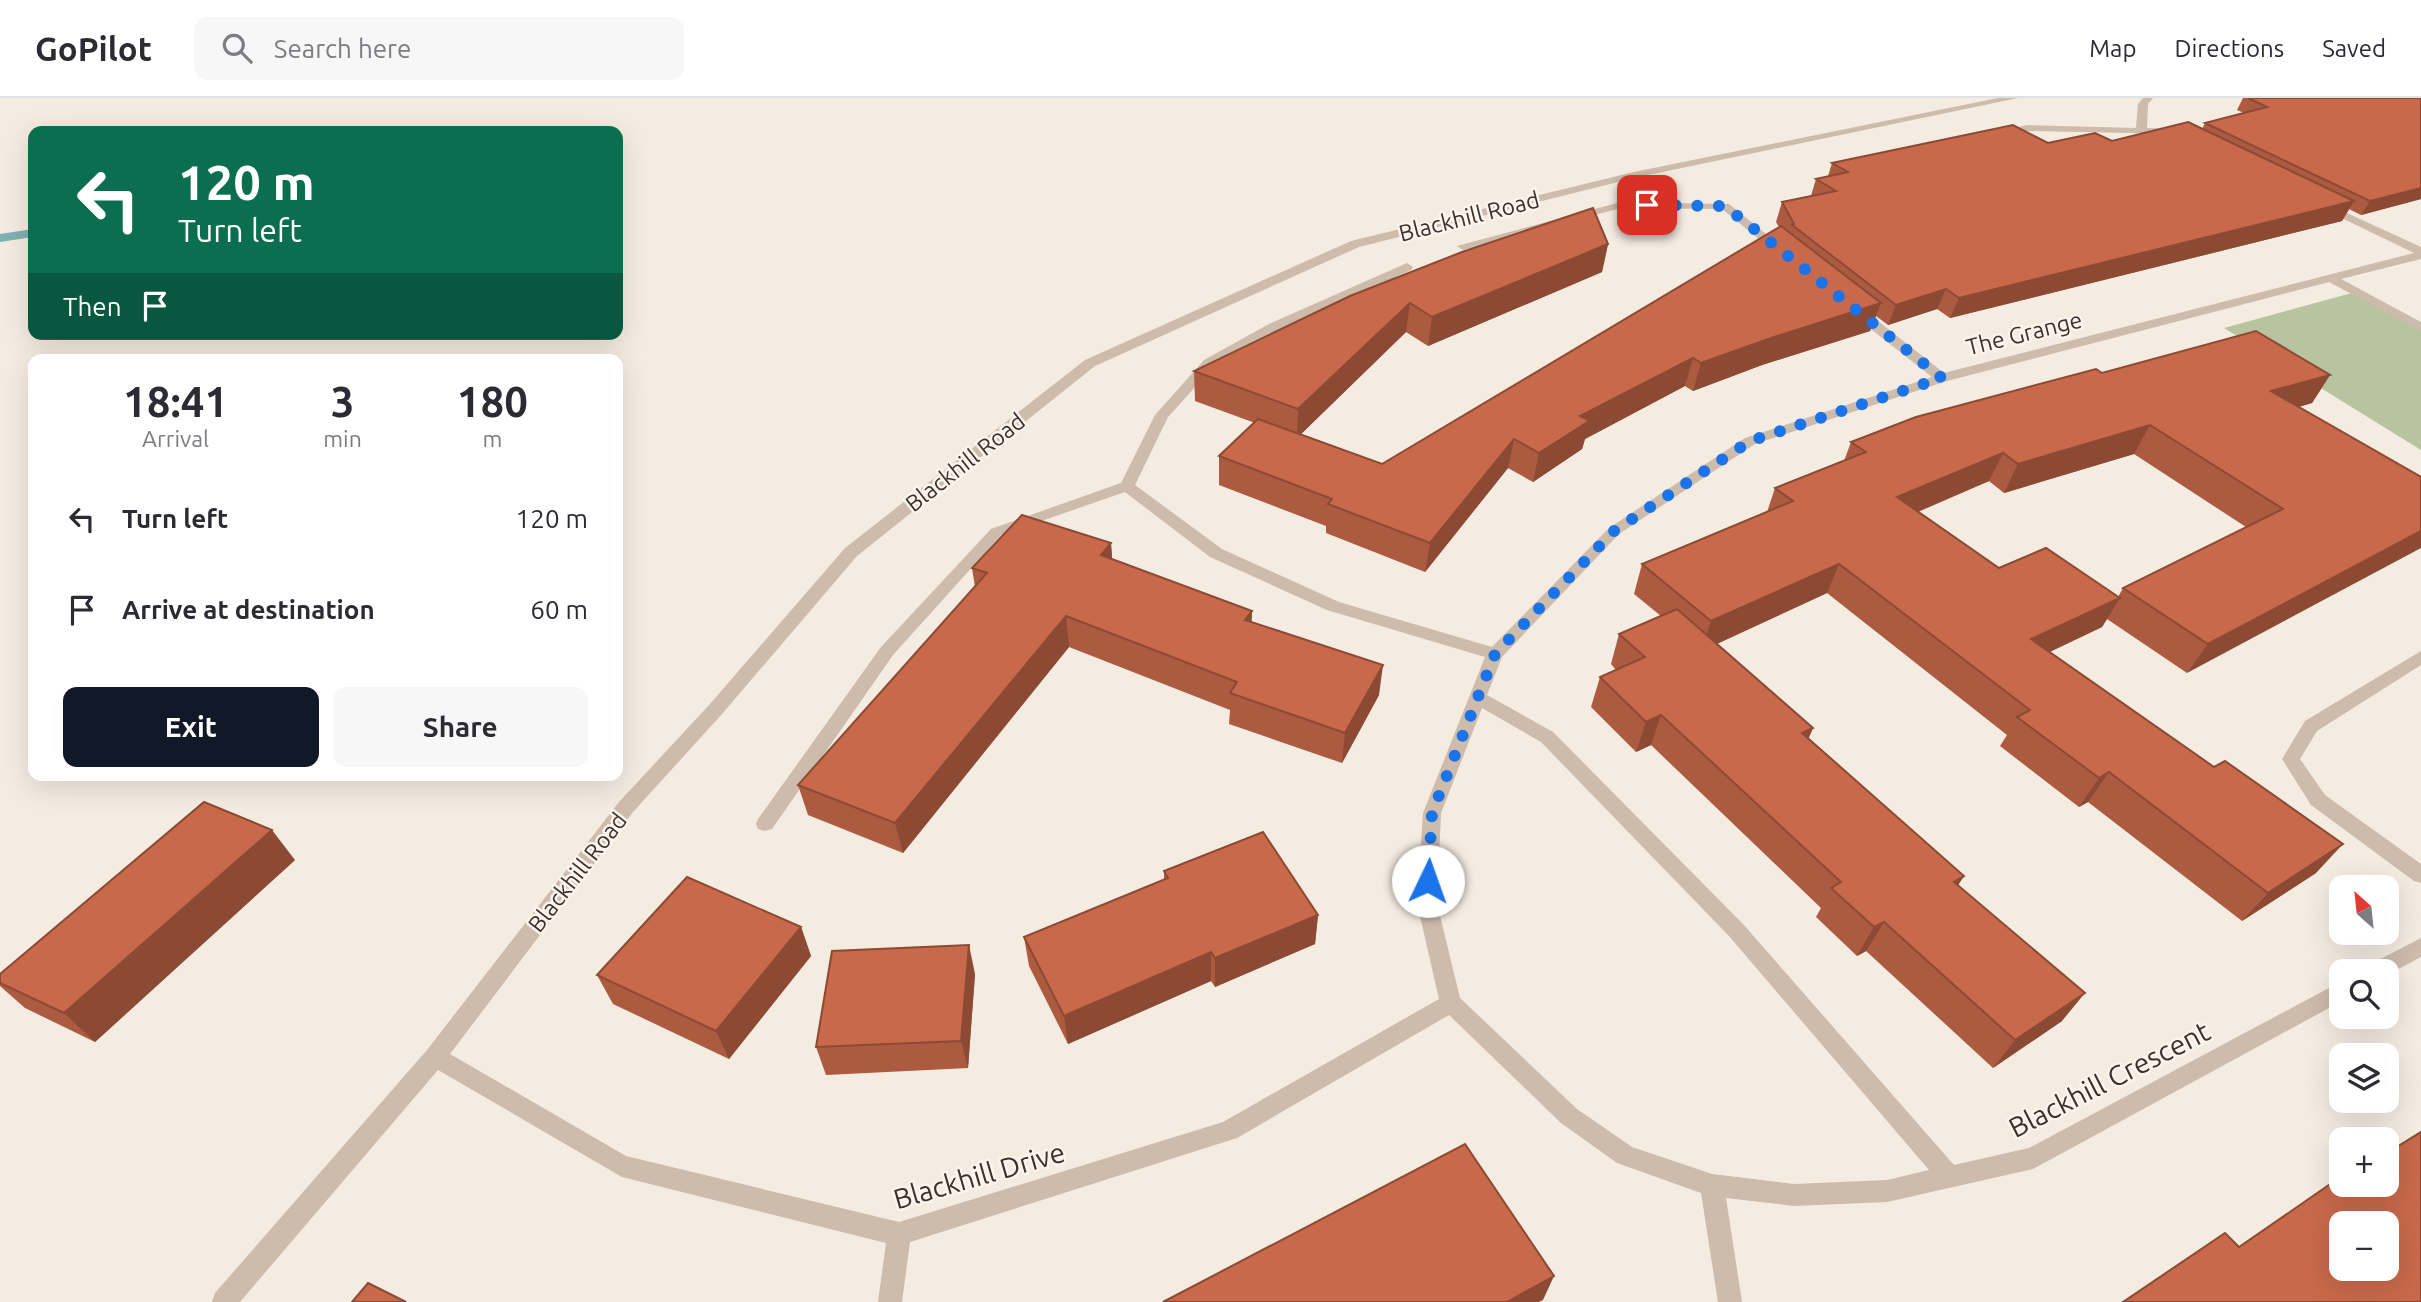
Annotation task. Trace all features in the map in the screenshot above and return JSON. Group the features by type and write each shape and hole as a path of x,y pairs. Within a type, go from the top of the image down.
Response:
{"street":[{"name":"Blackhill Road","path":"224,1302 435,1056 626,807 716,709 851,552 1090,363 1355,244 1634,175 2013,98"},
{"path":"2141,131 2143,104 2148,98"},
{"path":"1987,135 2027,128 2174,132 2187,138"},
{"path":"2310,198 2421,253"},
{"path":"1463,246 1621,205 1725,206 1790,258"},
{"name":"The Grange","path":"1451,1003 1427,903 1432,813 1495,654 1614,531 1750,441 1942,378 2421,253"},
{"path":"765,824 887,651 996,532 1127,486 1162,415 1209,363 1274,327 1407,267"},
{"path":"2330,278 2421,327"},
{"path":"1844,301 1942,378"},
{"path":"1127,486 1216,553 1333,606 1495,654"},
{"path":"2421,657 2311,726 2291,759 2318,800 2421,875"},
{"path":"1478,698 1547,737 1736,930 1951,1178"},
{"path":"2398,959 2421,947"},
{"name":"Blackhill Crescent","path":"1451,1003 1569,1116 1625,1155 1713,1185 1794,1195 1887,1191 2033,1158 2329,997"},
{"name":"Blackhill Drive","path":"435,1056 622,1166 899,1234 1229,1131 1451,1003"},
{"path":"1713,1185 1730,1302"},
{"path":"890,1302 899,1234"}],"green space":[{"path":"2359,291 2421,323 2421,450 2224,328"}],"building":[{"path":"2248,98 2421,98 2421,188 2370,201 2205,123 2267,107"},
{"path":"2188,122 2354,201 1959,298 1946,289 1896,305 1792,225 1794,224 1782,202 1836,191 1816,179 1848,172 1832,163 2013,125 2048,143 2095,133 2112,141"},
{"path":"1593,208 1608,244 1432,317 1410,303 1298,409 1194,371 1350,296 1462,252"},
{"path":"1781,226 1881,303 1701,363 1693,358 1580,416 1589,421 1539,453 1514,439 1430,543 1328,504 1332,499 1219,456 1258,419 1382,464"},
{"path":"2256,331 2330,375 2271,391 2421,477 2421,531 2208,644 2123,588 2283,509 2150,425 2018,464 2003,453 1897,497 1999,568 2046,548 2120,598 2031,639 2214,767 2225,761 2343,844 2268,893 2109,772 2099,778 2017,717 2030,710 1839,564 1711,621 1642,564 1793,501 1775,488 1866,452 1851,442 1916,417 2096,369 2102,373"},
{"path":"1022,515 1111,543 1101,555 1252,611 1245,620 1383,665 1345,733 1230,693 1237,682 1066,616 895,823 798,785 987,573 972,568"},
{"path":"1677,609 1813,728 1802,733 1964,876 1954,882 2085,993 2015,1040 1884,922 1874,927 1831,888 1841,882 1661,715 1646,722 1600,677 1645,657 1619,634"},
{"path":"204,802 272,830 64,1013 0,983 0,974"},
{"path":"1263,832 1318,915 1215,958 1211,952 1064,1016 1024,937 1168,878 1164,871"},
{"path":"687,877 801,927 716,1031 597,975"},
{"path":"969,945 961,1041 816,1047 832,951"},
{"path":"2421,1132 2421,1302 2123,1302 2225,1233 2239,1247 2329,1185 2329,1197 2399,1197 2399,1146"},
{"path":"1465,1144 1554,1276 1507,1302 1163,1302"},
{"path":"368,1283 406,1302 352,1302"}],"waterway":[{"path":"0,238 28,234"}],"route":[{"path":"1428,881 1432,813 1495,654 1614,531 1750,441 1942,378 1725,206 1647,205"}]}
